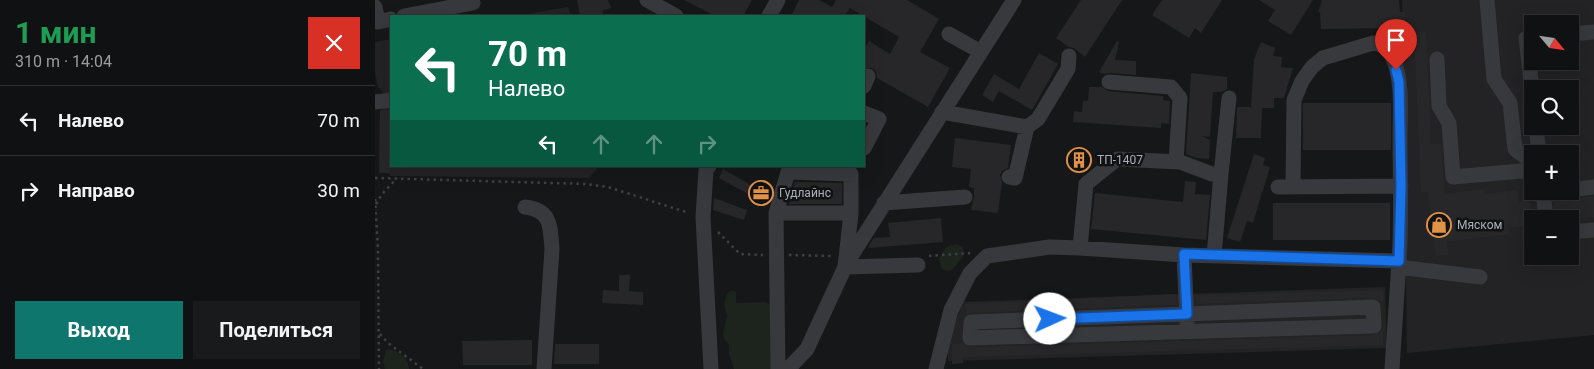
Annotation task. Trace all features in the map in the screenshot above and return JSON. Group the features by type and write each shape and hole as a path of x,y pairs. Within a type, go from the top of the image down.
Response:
{"lane":[{"path":"647,0 674,15"},
{"path":"770,15 778,0"},
{"path":"788,369 807,349 845,261 1014,0"},
{"path":"1487,0 1493,79 1510,103 1515,150 1524,156"},
{"path":"409,15 473,2"},
{"path":"375,6 378,22 390,19"},
{"path":"1579,33 1594,32"},
{"path":"949,34 981,52"},
{"path":"1391,369 1399,264 1401,186 1399,82 1393,59 1388,50 1381,44 1373,43 1323,58 1312,67 1302,81 1293,100 1286,187 1401,186"},
{"path":"1009,177 1015,178 1027,127 1038,119 1067,69 1069,56"},
{"path":"1437,59 1439,106 1449,123 1453,177 1524,171"},
{"path":"1109,82 1171,87 1180,98 1176,162"},
{"path":"1214,256 1229,98"},
{"path":"375,102 390,100"},
{"path":"942,112 1027,127"},
{"path":"865,113 879,119 865,146"},
{"path":"1080,248 1086,184 1117,159 1176,162 1212,174 1221,174"},
{"path":"708,167 706,170 703,217 711,369"},
{"path":"778,369 774,261 776,213 788,172 853,170 851,213 845,261"},
{"path":"1579,189 1594,187"},
{"path":"884,203 965,197"},
{"path":"525,207 542,211 547,218 550,230 551,249 544,369"},
{"path":"776,213 851,213"},
{"path":"1579,231 1594,230"},
{"path":"936,369 951,310 970,273 987,256 1050,247 1080,248 1399,264 1480,277"},
{"path":"1184,254 1187,332"},
{"path":"845,261 918,265"},
{"path":"1373,307 1374,326 1187,332 970,338 971,322 1373,307"}],"path":[{"path":"375,178 586,184 608,187 703,217 740,254 774,261 845,261"},
{"path":"375,205 397,178"},
{"path":"375,199 378,250 379,369"},
{"path":"918,265 921,257 967,253 987,256"},
{"path":"379,333 388,343 423,369"}],"shaded area":[{"path":"1402,0 1594,0 1594,335 1407,353"},
{"path":"568,7 571,15 522,15"},
{"path":"390,39 390,167 598,167 589,178 390,176 390,173 379,173 380,111 384,104 383,92 378,87 375,72 375,42"},
{"path":"956,244 963,247 963,257 952,270 946,271 941,268 939,259 946,247"},
{"path":"1385,287 1387,348 948,361 948,345 962,302"},
{"path":"732,290 736,292 736,303 765,302 773,305 771,369 734,369 729,354 729,344 724,339 723,333 727,316 724,304 727,294"},
{"path":"390,349 403,356 407,361 409,369 385,369 383,361 386,350"}],"building":[{"path":"577,0 608,0 611,8 602,11 604,15 580,15"},
{"path":"684,0 752,0 744,15 713,15"},
{"path":"799,0 819,0 832,7 836,0 907,0 939,19 920,52 950,68 928,107 877,78 876,71 872,68 865,68 865,48 869,41 890,54 899,37 865,17 865,15 850,8 846,14 848,15 792,15"},
{"path":"1081,0 1122,0 1085,57 1056,38"},
{"path":"1162,0 1222,0 1201,33 1195,28 1189,38 1152,15"},
{"path":"1259,0 1313,0 1291,35 1268,21 1275,10"},
{"path":"1322,0 1399,0 1400,12 1405,12 1405,28 1321,29 1320,12 1318,12"},
{"path":"1414,32 1426,32 1431,144 1441,144 1445,194 1484,189 1485,194 1518,190 1519,202 1530,200 1531,210 1524,210 1524,226 1509,228 1510,234 1447,242 1449,255 1436,256 1428,192 1421,192"},
{"path":"1117,41 1119,42 1115,60 1136,61 1136,75 1104,74 1099,72"},
{"path":"1261,42 1275,48 1273,56 1282,57 1281,67 1293,68 1284,98 1274,98 1274,108 1262,108 1261,138 1236,138 1237,107 1251,107 1254,59"},
{"path":"1039,53 1058,64 1032,110 999,91 993,102 982,95 994,74 1019,89"},
{"path":"1191,73 1227,77 1227,89 1222,92 1213,92 1210,137 1202,136 1210,140 1209,159 1196,158 1186,154"},
{"path":"1089,87 1102,87 1108,91 1163,96 1163,100 1170,101 1169,124 1161,123 1161,128 1073,122 1074,111 1082,112 1083,101 1088,101"},
{"path":"1303,103 1391,103 1391,150 1303,150"},
{"path":"380,111 390,111 390,173 379,173"},
{"path":"955,138 1011,145 1008,168 1002,171 1000,175 1002,182 998,213 971,210 974,188 969,187 971,169 952,167"},
{"name":"ТП-1407","path":"1073,151 1087,152 1086,170 1072,169"},
{"path":"1254,154 1265,158 1263,165 1270,167 1253,223 1247,221 1240,242 1227,238"},
{"path":"723,169 760,190 763,184 773,189 768,205 719,178"},
{"path":"1185,181 1196,182 1195,194 1210,195 1206,240 1091,229 1095,193 1183,202"},
{"path":"795,182 842,183 842,204 789,204"},
{"path":"1594,196 1594,217 1579,219 1579,210 1554,210 1553,200 1579,200 1579,198"},
{"path":"714,198 747,210 744,220 713,210"},
{"path":"1273,203 1390,203 1390,240 1273,240"},
{"path":"941,218 943,242 869,248 874,238 890,237 888,223"},
{"path":"619,275 630,275 629,291 643,292 643,305 602,303 603,290 619,291"},
{"path":"1383,290 1383,302 1373,298 1196,304 1195,295"},
{"path":"1176,294 1177,305 966,314 965,304"},
{"path":"1383,330 1383,345 963,357 963,363 952,364 952,344 963,343 970,347 1374,335"},
{"path":"532,340 532,365 463,365 462,341"},
{"path":"555,344 599,344 599,364 554,364"}],"place":[{"name":"ТП-1407","path":"1079,160"},
{"name":"Гудлайнс","path":"761,193"},
{"name":"Мяском","path":"1439,225"}],"route":[{"path":"1050,319 1187,314 1184,254 1399,261 1401,186 1399,82 1396,70"}]}
